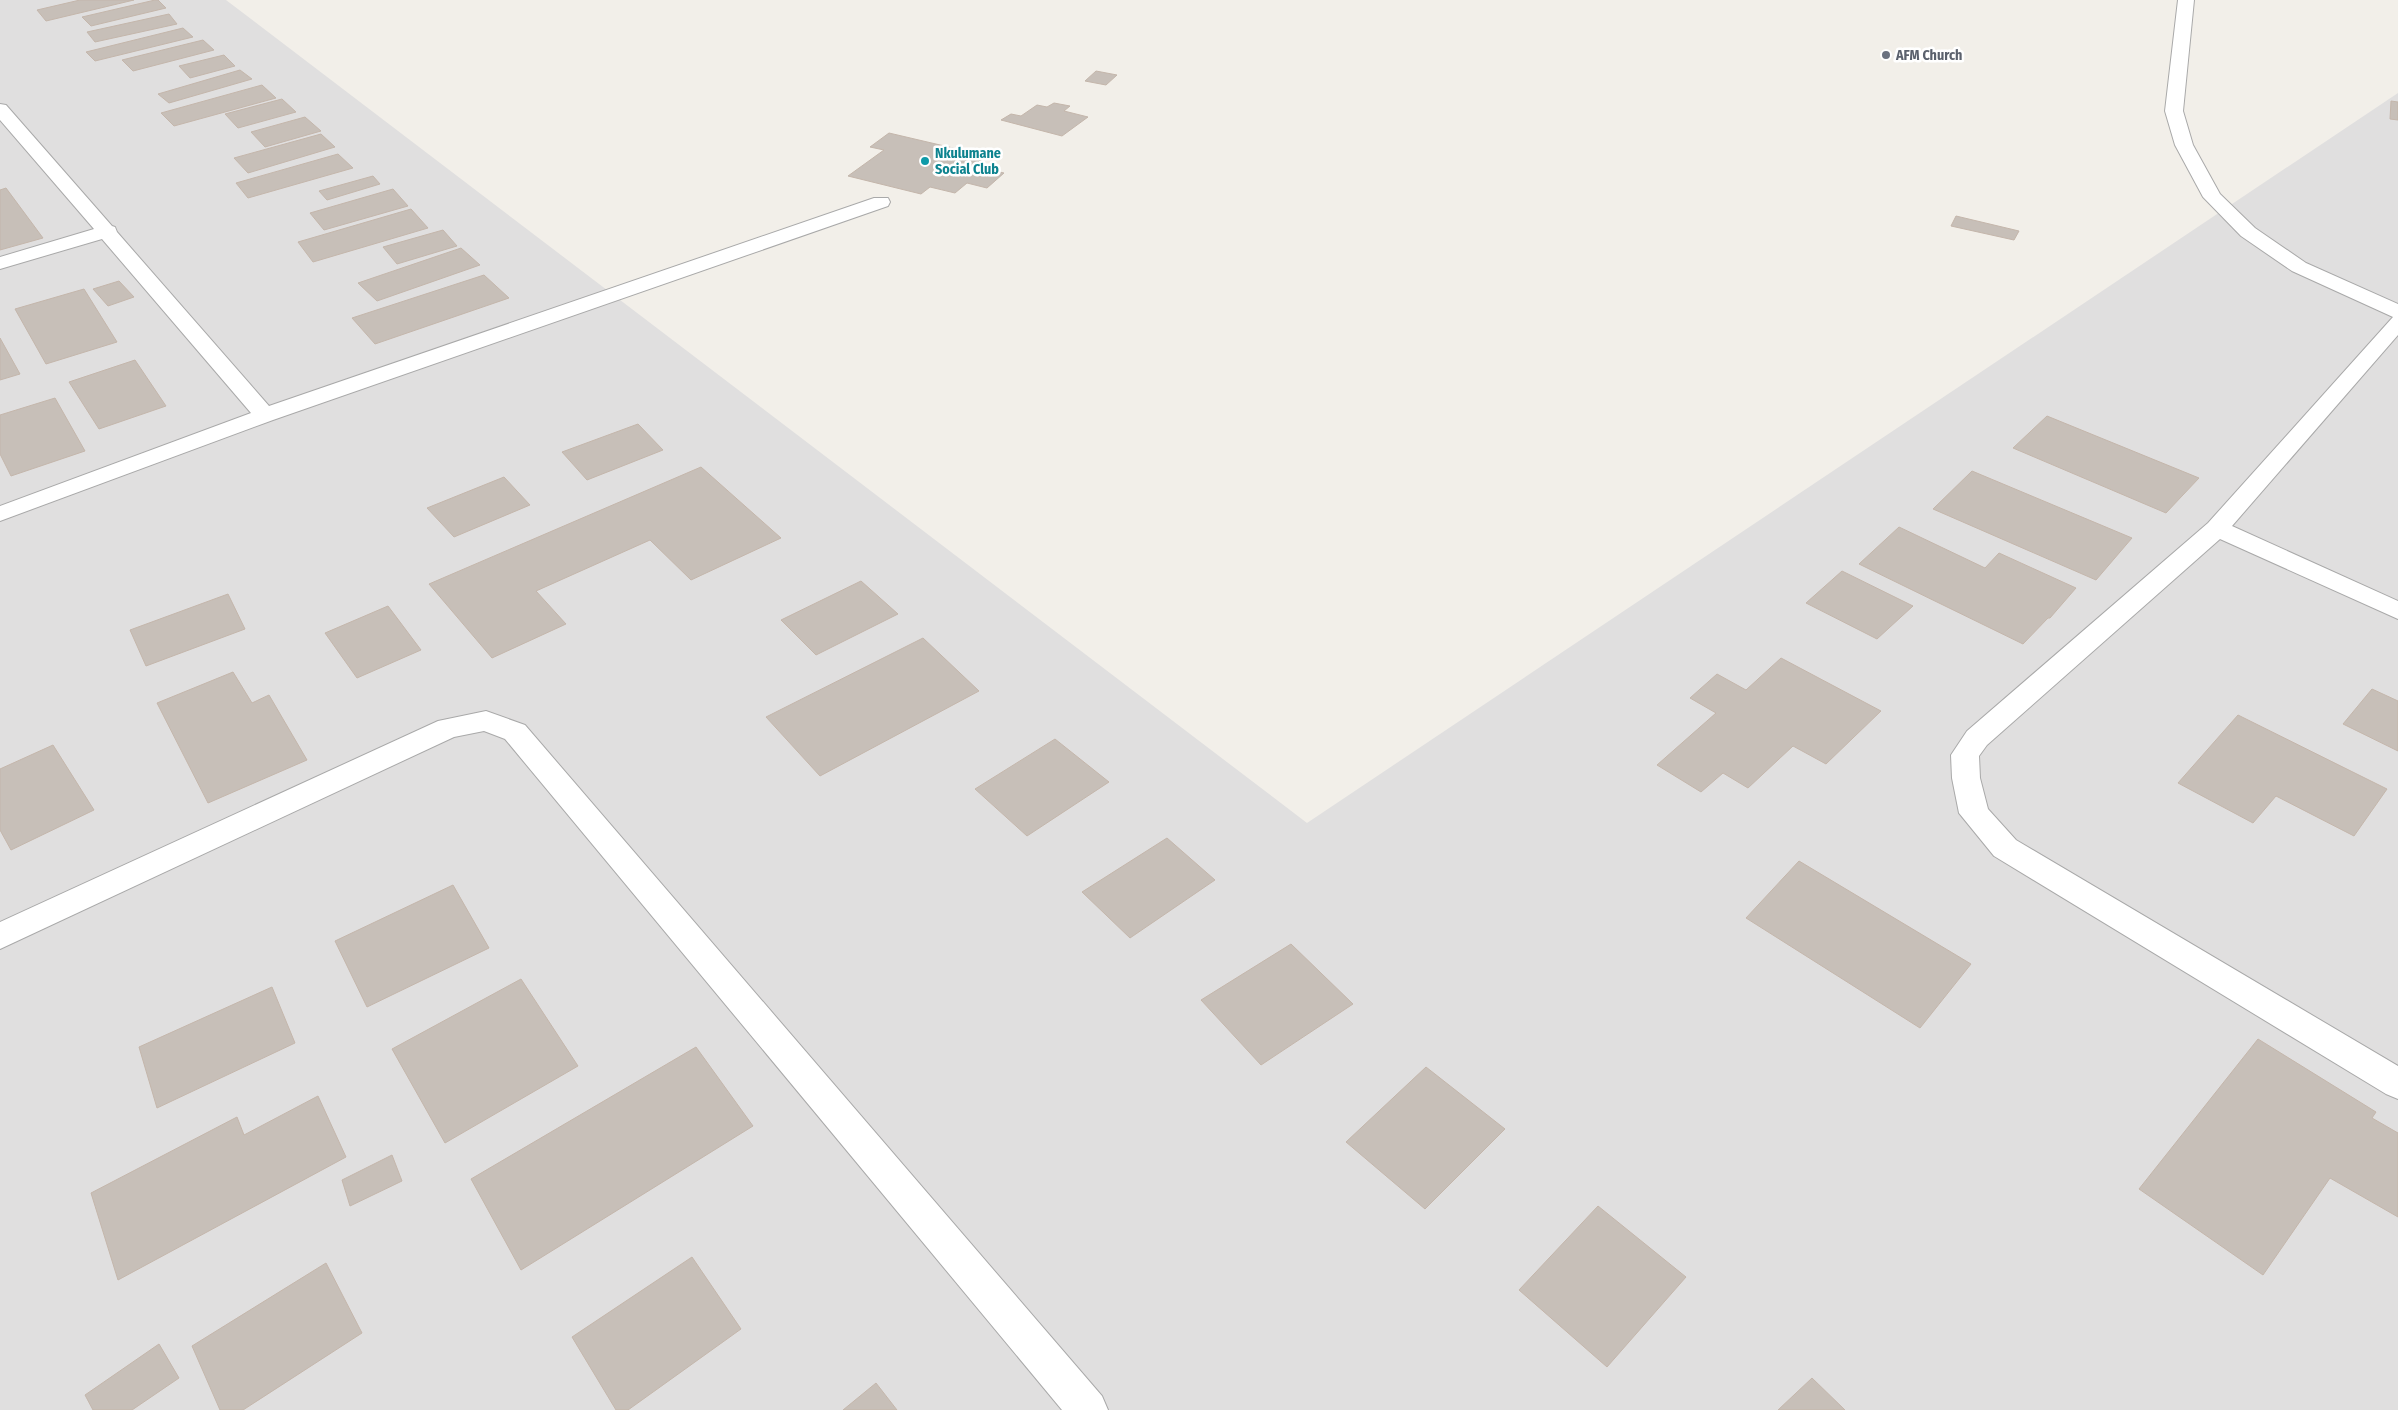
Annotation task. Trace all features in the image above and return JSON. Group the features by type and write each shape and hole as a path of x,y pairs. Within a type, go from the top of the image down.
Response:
{"street":[{"path":"2186,0 2174,111 2184,145 2212,197 2248,232 2299,267 2398,312"},
{"path":"0,109 266,415"},
{"path":"0,514 266,415 881,202"},
{"path":"0,263 108,231"},
{"path":"2398,322 2216,528 1977,738 1965,755 1966,778 1974,813 2005,848 2398,1084"},
{"path":"2216,528 2398,611"},
{"path":"0,936 448,728 486,721 515,732 1088,1410"}],"shaded area":[{"path":"0,0 226,0 1307,823 2398,93 2398,1410 0,1410"}],"building":[{"path":"80,0 134,0 46,21 37,10"},
{"path":"158,0 166,8 91,26 82,17"},
{"path":"169,14 177,24 95,42 87,32"},
{"path":"183,28 193,37 95,61 86,52"},
{"path":"203,40 214,50 133,71 122,60"},
{"path":"224,55 235,66 190,78 179,66"},
{"path":"240,70 252,79 169,103 158,94"},
{"path":"1096,71 1117,75 1106,85 1085,81"},
{"path":"262,85 276,98 174,126 161,113"},
{"path":"282,99 296,112 238,128 225,114"},
{"path":"2391,101 2398,102 2398,120 2390,119"},
{"path":"1054,103 1070,106 1064,111 1088,117 1062,136 1001,120 1011,114 1021,116 1037,105 1047,107"},
{"path":"305,117 321,131 265,147 251,132"},
{"name":"Nkulumane Social Club","path":"889,133 987,156 973,166 1004,173 987,188 967,183 955,193 930,187 921,194 848,176 884,150 870,147"},
{"path":"321,134 335,147 248,173 234,158"},
{"path":"338,154 353,168 248,198 236,183"},
{"path":"373,176 380,184 327,200 319,191"},
{"path":"6,188 43,238 0,250 0,190"},
{"path":"393,189 408,206 324,230 310,213"},
{"path":"411,209 428,228 313,262 298,242"},
{"path":"1956,216 2019,231 2014,240 1951,226"},
{"path":"443,230 457,246 397,264 383,247"},
{"path":"461,248 480,265 377,301 358,283"},
{"path":"484,275 509,298 375,344 352,318"},
{"path":"119,281 134,297 108,306 93,289"},
{"path":"84,289 117,342 46,364 15,309"},
{"path":"0,338 20,374 0,380"},
{"path":"135,360 166,406 99,429 69,382"},
{"path":"55,398 85,451 11,476 0,454 0,415"},
{"path":"2047,416 2199,478 2166,513 2013,448"},
{"path":"638,424 663,450 587,480 562,452"},
{"path":"701,467 781,538 691,580 650,540 536,591 566,624 492,658 429,584"},
{"path":"1972,471 2132,538 2096,580 1933,509"},
{"path":"504,477 530,505 454,537 427,508"},
{"path":"1899,527 1985,568 1999,553 2076,588 2050,618 2023,644 1859,564"},
{"path":"1842,571 1913,606 1877,639 1806,603"},
{"path":"861,581 898,614 816,655 781,620"},
{"path":"228,594 245,629 146,666 130,630"},
{"path":"388,606 421,650 357,678 325,633"},
{"path":"923,638 979,691 820,776 766,717"},
{"path":"1781,658 1881,711 1826,764 1793,746 1748,788 1723,773 1701,792 1657,765 1716,713 1690,698 1717,674 1746,690"},
{"path":"233,672 252,703 269,695 307,760 208,803 157,703"},
{"path":"2372,689 2398,701 2398,751 2343,724"},
{"path":"2238,715 2387,789 2354,836 2276,796 2253,823 2178,783"},
{"path":"1055,739 1109,782 1027,836 975,789"},
{"path":"53,745 94,810 11,850 0,830 0,769"},
{"path":"1167,838 1215,880 1130,938 1082,892"},
{"path":"1799,861 1971,964 1920,1028 1746,918"},
{"path":"453,885 489,948 367,1007 335,941"},
{"path":"1291,944 1353,1004 1261,1065 1201,1000"},
{"path":"521,979 578,1066 445,1143 392,1049"},
{"path":"272,987 295,1043 157,1108 139,1047"},
{"path":"2258,1039 2376,1112 2372,1118 2398,1133 2398,1217 2330,1178 2263,1275 2139,1189"},
{"path":"696,1047 753,1126 521,1270 471,1179"},
{"path":"1426,1067 1505,1129 1425,1209 1346,1142"},
{"path":"318,1096 346,1157 118,1280 91,1193 237,1117 244,1135"},
{"path":"392,1155 402,1181 350,1206 342,1180"},
{"path":"1598,1206 1686,1277 1607,1367 1519,1290"},
{"path":"692,1257 741,1329 628,1410 616,1410 572,1337"},
{"path":"326,1263 362,1333 243,1410 220,1410 192,1346"},
{"path":"159,1344 179,1378 132,1410 93,1410 85,1395"},
{"path":"1812,1378 1845,1410 1778,1410"},
{"path":"876,1383 897,1410 843,1410"}],"place":[{"name":"AFM Church","path":"1886,55"},
{"name":"Nkulumane Social Club","path":"925,161"}]}
